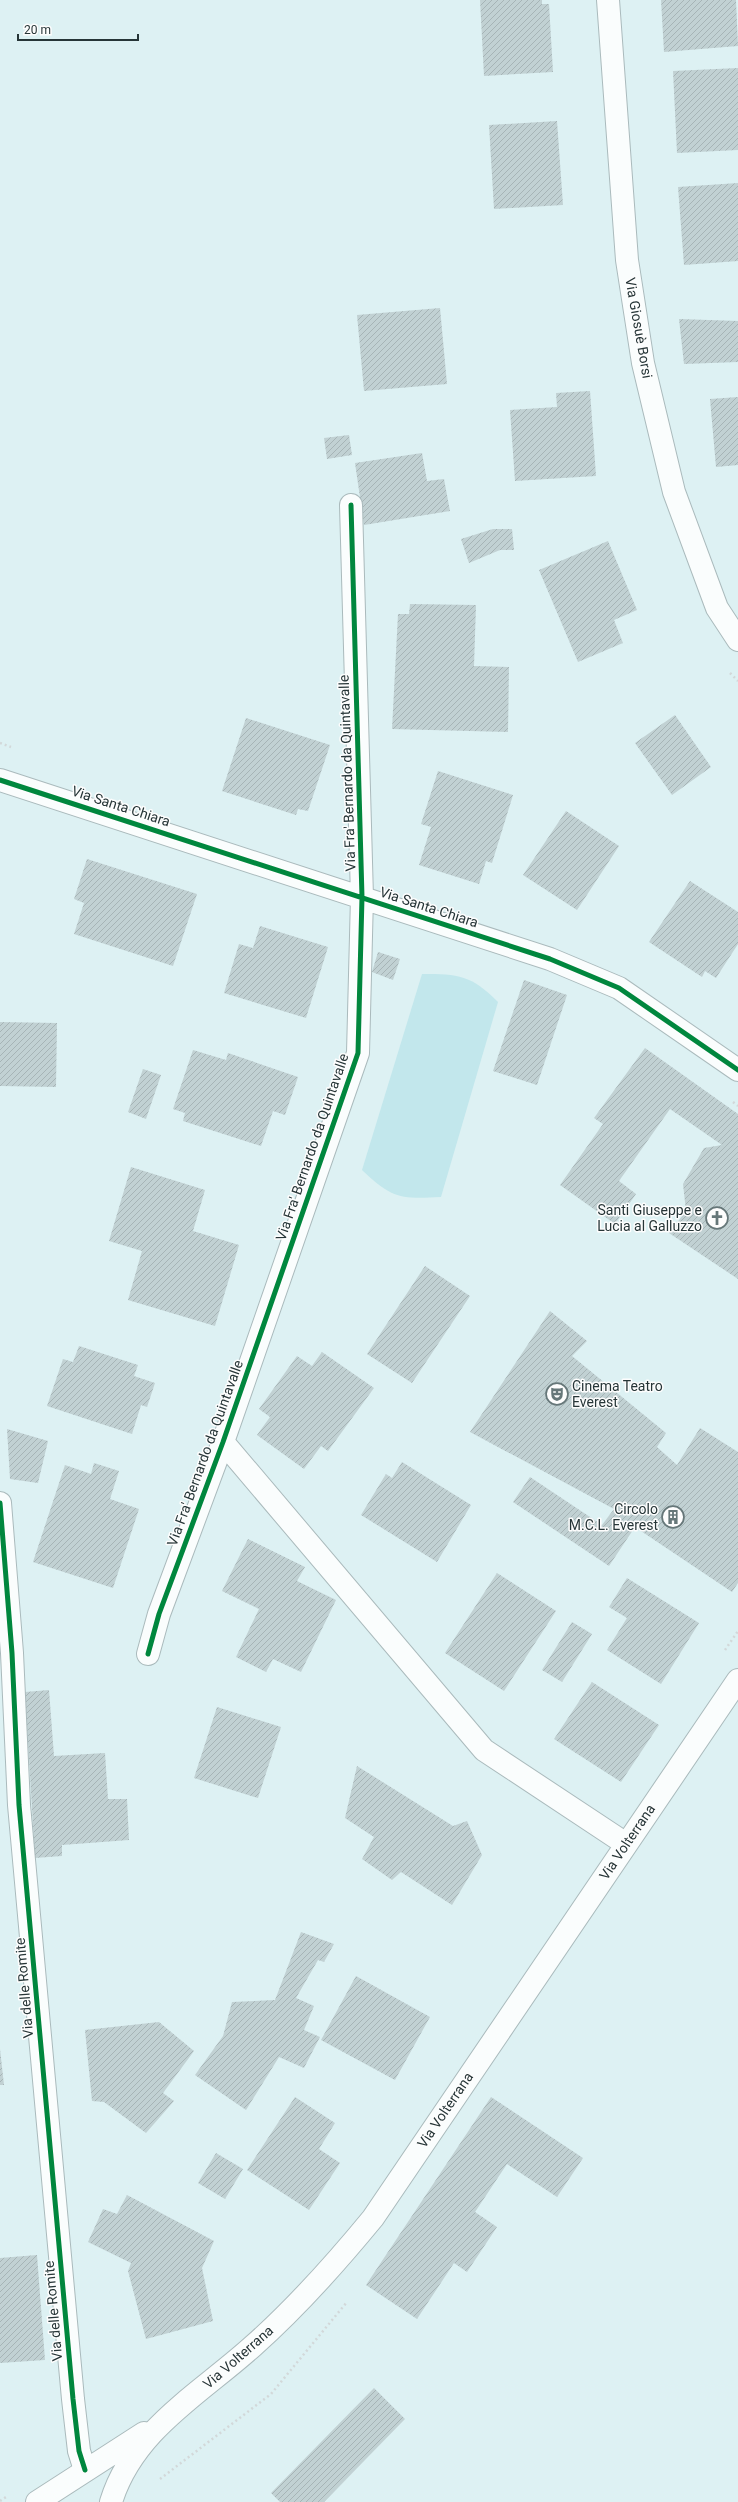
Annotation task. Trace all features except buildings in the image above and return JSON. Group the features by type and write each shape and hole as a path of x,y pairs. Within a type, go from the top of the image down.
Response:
{"street":[{"name":"Via Giosuè Borsi","path":"608,0 627,260 643,363 674,492 716,608 738,640"},
{"name":"Via Fra' Bernardo da Quintavalle","path":"148,1654 159,1614 223,1442 358,1054 362,897 351,505"},
{"name":"Via Santa Chiara","path":"0,780 550,959 619,988 738,1070"},
{"name":"Via Fra' Bernardo da Quintavalle","path":"223,1442 484,1750 626,1844"},
{"name":"Via delle Romite","path":"0,1503 12,1653 20,1813 74,2406 79,2451 85,2470"},
{"name":"Via Volterrana","path":"111,2502 118,2481 129,2463 157,2425 253,2346 329,2271 373,2218 738,1680"},
{"path":"37,2502 157,2425"},
{"path":"69,2502 85,2470"}],"path":[{"path":"725,1651 738,1631"},
{"path":"0,2501 13,2492"}],"shaded area":[{"path":"422,974 446,975 464,978 480,986 498,1002 441,1197 416,1198 406,1197 390,1192 372,1180 362,1170"}],"cycle path":[{"path":"148,1654 159,1614 223,1442 358,1053 362,897 351,505"},
{"path":"0,780 550,959 619,988 738,1070"},
{"path":"0,1503 12,1653 19,1805 73,2399 79,2451 85,2470"}],"place":[{"name":"Santi Giuseppe e Lucia al Galluzzo","path":"717,1218"},
{"name":"Cinema Teatro Everest","path":"557,1394"},
{"name":"Circolo M.C.L. Everest","path":"673,1517"}]}
